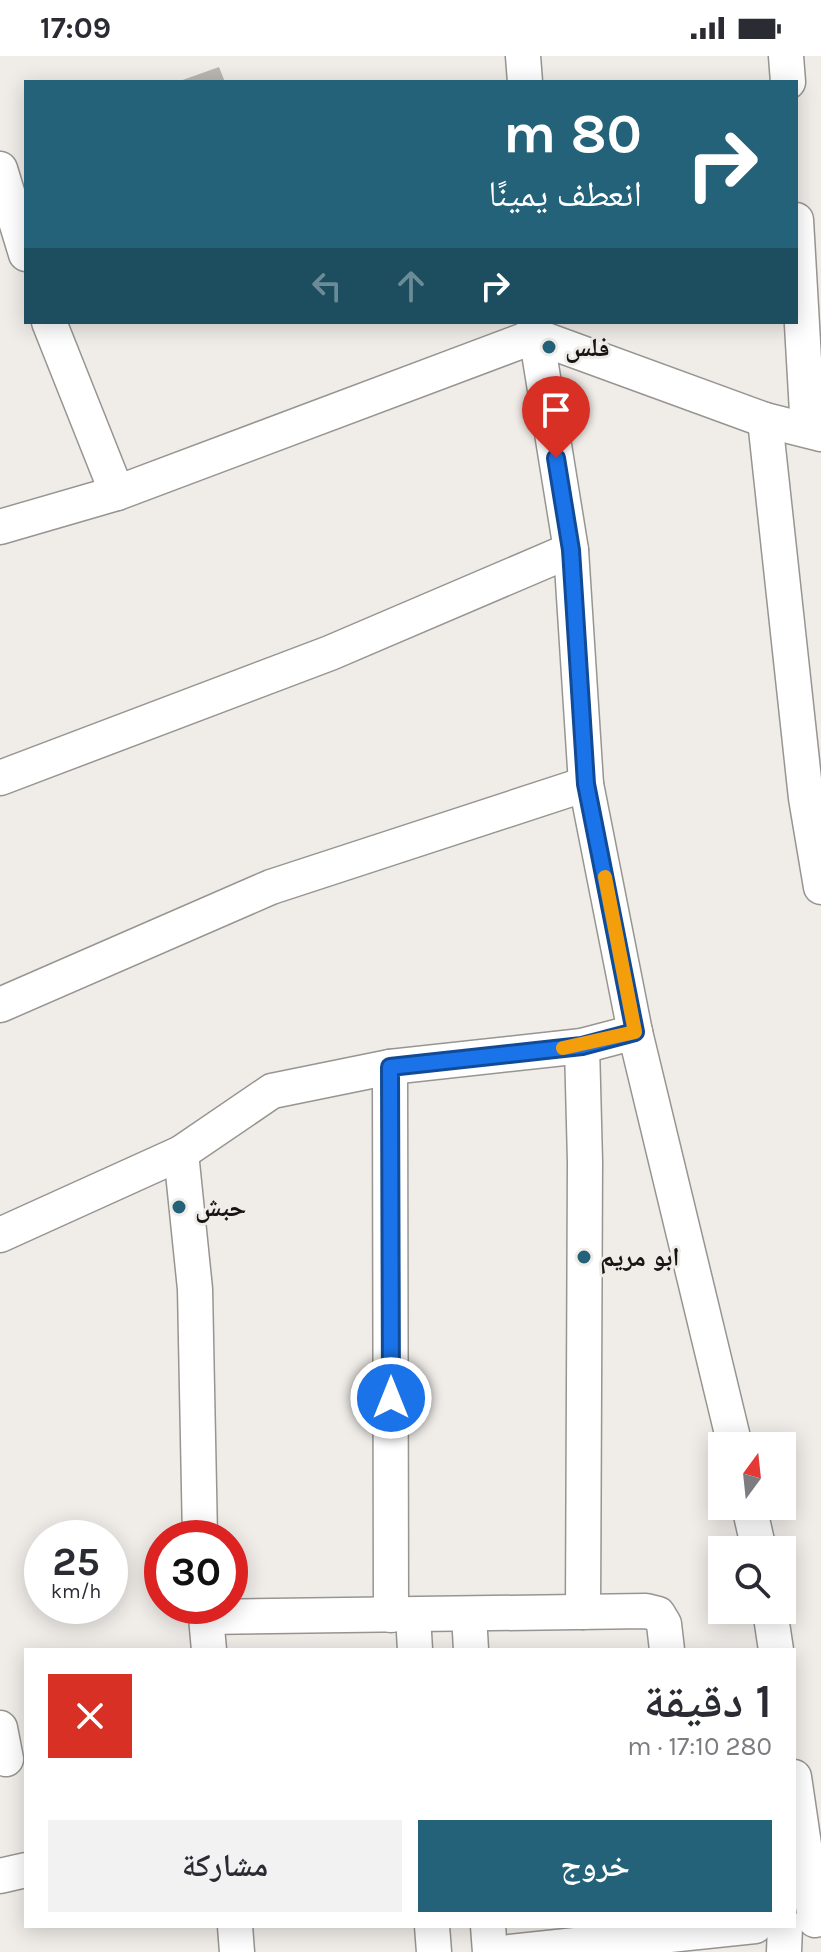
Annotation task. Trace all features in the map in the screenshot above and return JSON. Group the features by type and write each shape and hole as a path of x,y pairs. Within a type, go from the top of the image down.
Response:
{"street":[{"path":"523,56 525,80"},
{"path":"786,56 788,80"},
{"path":"0,169 24,247"},
{"path":"0,527 117,493 534,329 765,420 815,432 798,242"},
{"path":"50,324 117,493"},
{"path":"534,329 571,550 586,784 635,1032 732,1432"},
{"path":"765,420 806,798 821,887"},
{"path":"0,778 330,653 571,550"},
{"path":"0,1005 271,887 586,784"},
{"path":"0,1235 181,1153 272,1091 390,1067 582,1046 635,1032"},
{"path":"582,1046 585,1162 583,1612"},
{"path":"390,1067 402,1615 414,1648"},
{"path":"181,1153 195,1289 200,1520"},
{"path":"248,1622 402,1615 646,1611 658,1614 664,1624 667,1648"},
{"path":"469,1614 471,1648"},
{"path":"772,1624 776,1648"},
{"path":"784,1952 804,1922 796,1806"},
{"path":"0,1876 24,1870"},
{"path":"235,1928 237,1952"},
{"path":"432,1928 434,1952"},
{"path":"488,1928 490,1952"},
{"path":"510,1952 700,1929"}],"building":[{"path":"219,67 224,80 183,80"}],"slow traffic":[{"path":"563,1048 635,1032 605,877"}],"place":[{"name":"فلس","path":"549,347"},
{"name":"حبش","path":"179,1207"},
{"name":"ابو مريم","path":"584,1257"}],"route":[{"path":"391,1398 390,1067 582,1046 635,1032 586,784 571,550 556,458"}]}
